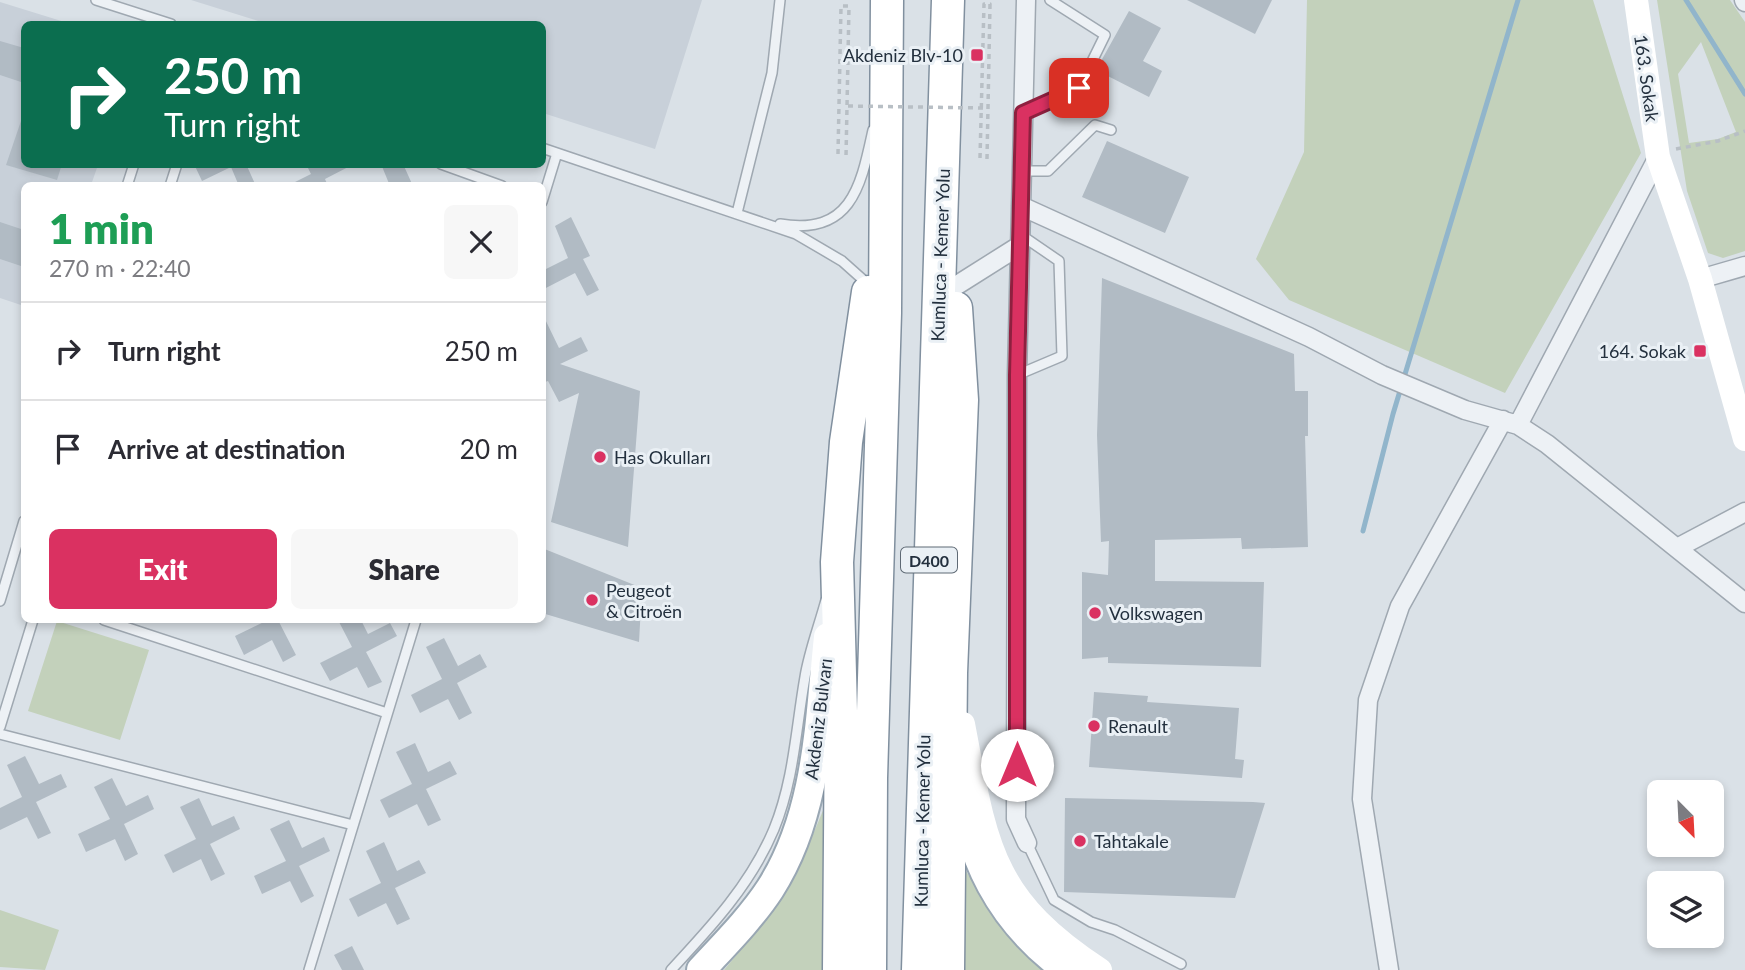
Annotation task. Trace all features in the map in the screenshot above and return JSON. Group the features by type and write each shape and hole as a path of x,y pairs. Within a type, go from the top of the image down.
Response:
{"highway":[{"name":"D400","path":"870,970 877,296 885,173 887,0"},
{"name":"D400","path":"944,150 948,0"},
{"name":"Kumluca - Kemer Yolu","path":"944,150 962,400 951,673 948,970"},
{"name":"Kumluca - Kemer Yolu","path":"918,970 944,150"},
{"name":"D400","path":"839,970 841,711 837,562 846,442 877,296"}],"main road":[{"path":"962,400 967,524 963,724 966,818 972,843 993,892 1018,926 1067,970"},
{"name":"Akdeniz Bulvarı","path":"701,970 770,890 793,847 818,749 837,562"}],"street":[{"path":"1026,0 1017,375 1016,819 1027,843"},
{"name":"163. Sokak","path":"1636,0 1667,153"},
{"path":"1667,153 1745,439"},
{"path":"1389,970 1362,799 1368,700 1400,606 1511,422 1667,153"},
{"path":"1021,206 1309,337 1382,375 1432,397 1511,422 1547,444 1745,603"},
{"path":"954,287 1020,240"},
{"path":"1700,279 1744,269"},
{"path":"1676,548 1745,512"},
{"path":"963,724 984,828 1010,889 1040,926 1100,970"}],"lane":[{"path":"96,0 162,21"},
{"path":"737,213 772,73 780,0"},
{"path":"1023,113 1079,88 1105,35 1050,0"},
{"path":"758,220 795,226 821,223 845,209 861,185 886,61"},
{"path":"1023,171 1048,171 1095,125 1111,130"},
{"path":"546,149 758,220 820,246 877,296"},
{"path":"546,191 557,153"},
{"path":"453,168 491,182"},
{"path":"1017,375 1062,356 1059,261 1020,240"},
{"path":"0,601 21,531"},
{"path":"671,970 715,922 751,874 775,828 789,781 805,676 837,562"},
{"path":"0,727 32,623"},
{"path":"113,623 387,713"},
{"path":"309,970 415,623"},
{"path":"0,734 353,825"},
{"path":"1027,843 1054,900 1091,922 1115,930 1181,964"}],"path":[{"path":"980,158 985,4 990,4 987,159"},
{"path":"838,153 841,6 849,6 846,156"},
{"path":"848,106 983,108"},
{"path":"1667,153 1718,141 1745,131"}],"shaded area":[{"path":"191,0 702,0 655,149 546,114 546,21 258,21"},
{"path":"0,2 61,21 21,21 21,168 97,168 92,182 21,182 21,305 0,298"}],"green space":[{"path":"1307,0 1593,0 1641,153 1505,393 1289,300 1256,259 1304,152"},
{"path":"1657,0 1730,0 1745,22 1745,251 1723,258 1708,253 1687,191","holes":["1701,42 1736,132 1718,139 1689,143 1678,74"]},
{"path":"56,623 149,650 120,740 28,711"},
{"path":"827,801 826,970 724,970 763,923 795,877"},
{"path":"960,861 997,922 1047,970 960,970"},
{"path":"0,910 59,930 45,970 0,967"}],"building":[{"path":"1187,0 1272,0 1255,34"},
{"path":"1129,11 1161,28 1143,61 1162,71 1149,97 1096,70"},
{"path":"0,41 21,47 21,82 0,75"},
{"path":"21,121 21,168 61,168 57,180 6,165"},
{"path":"1107,141 1189,177 1165,233 1082,197"},
{"path":"196,168 229,168 202,181"},
{"path":"231,168 248,168 254,182 237,182"},
{"path":"308,168 346,168 325,179 326,182 295,182 311,174"},
{"path":"383,168 405,168 411,182 388,182"},
{"path":"571,217 590,256 583,259 599,290 587,296 575,273 546,288 546,269 568,258 555,226"},
{"path":"0,222 21,229 21,266 0,259"},
{"path":"1102,278 1294,354 1295,391 1308,391 1308,436 1305,436 1308,547 1242,549 1241,538 1155,540 1155,581 1264,582 1261,667 1108,663 1108,657 1082,659 1082,572 1108,575 1109,541 1101,542 1097,435"},
{"name":"Has Okulları","path":"546,321 559,348 581,337 588,351 560,364 640,391 628,547 551,522 579,393 559,402 546,382"},
{"name":"Peugeot & Citroën","path":"546,550 642,588 639,642 546,614"},
{"path":"262,623 280,623 296,655 283,662 272,640 244,655 235,636"},
{"path":"340,623 362,623 368,634 390,623 397,636 366,652 382,682 368,688 357,667 330,681 320,663 352,647"},
{"path":"444,638 458,666 480,654 487,667 457,683 472,713 459,720 448,699 420,713 411,695 442,679 426,647"},
{"path":"1094,692 1148,696 1147,702 1239,708 1235,759 1244,760 1242,778 1089,767"},
{"path":"415,743 428,772 450,761 457,774 426,789 441,820 428,826 417,804 389,818 380,800 412,784 396,752"},
{"path":"25,756 39,784 61,774 67,787 36,802 51,833 38,839 27,817 0,830 0,808 22,797 7,765"},
{"path":"112,778 126,806 148,795 154,809 124,824 138,854 125,861 115,839 86,852 78,834 110,819 94,787"},
{"path":"199,798 212,826 234,816 240,829 210,844 225,874 211,881 201,859 173,873 164,855 196,839 180,807"},
{"path":"1065,798 1265,803 1235,898 1064,892"},
{"path":"289,820 302,848 324,837 330,851 299,866 314,896 301,903 290,881 262,894 254,876 286,861 270,829"},
{"path":"384,842 397,871 419,860 426,873 395,888 410,919 397,925 386,903 358,917 349,899 381,883 366,851"},
{"path":"352,946 364,970 342,970 334,955"}],"waterway":[{"path":"1363,531 1393,414 1518,0"},
{"path":"1686,0 1745,94"}],"place":[{"name":"Akdeniz Blv-10","path":"977,55"},
{"name":"164. Sokak","path":"1700,351"},
{"name":"Has Okulları","path":"600,457"},
{"name":"Peugeot & Citroën","path":"592,600"},
{"name":"Volkswagen","path":"1095,613"},
{"name":"Renault","path":"1094,726"},
{"name":"Tahtakale","path":"1080,841"}],"route":[{"path":"1017,765 1017,375 1023,113 1079,88"}]}
